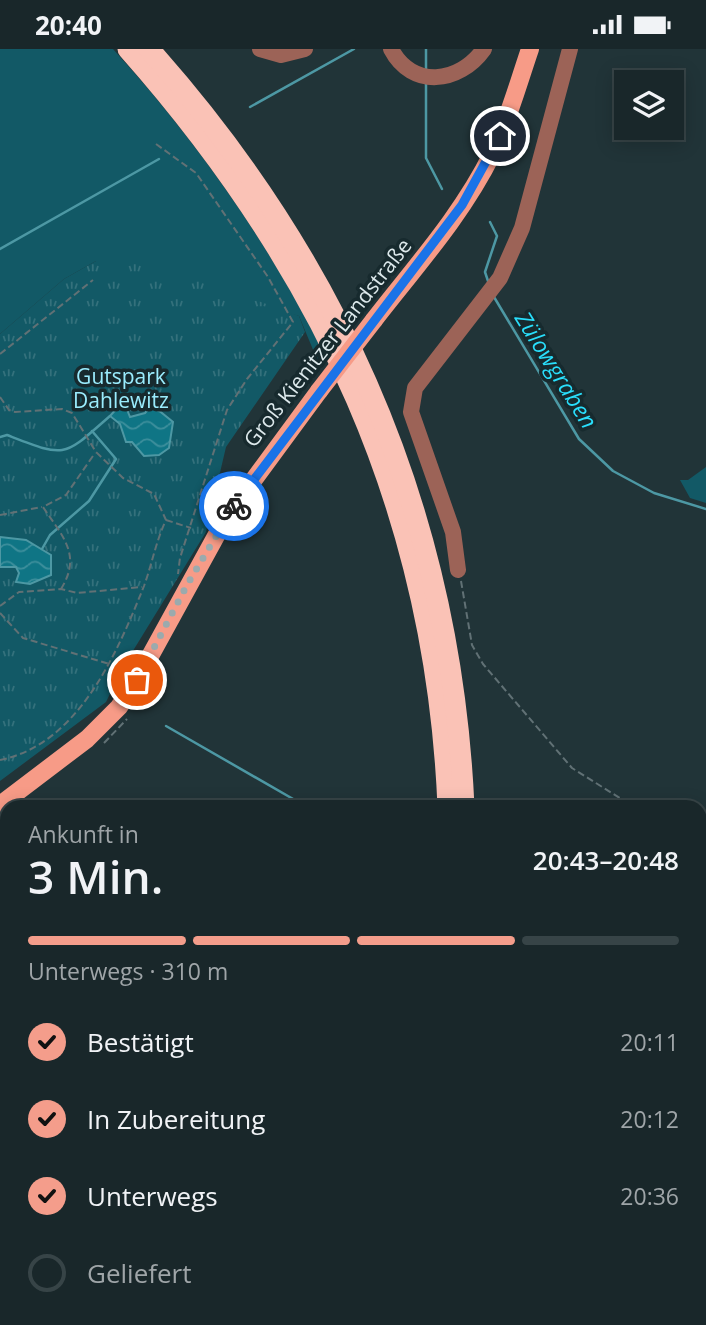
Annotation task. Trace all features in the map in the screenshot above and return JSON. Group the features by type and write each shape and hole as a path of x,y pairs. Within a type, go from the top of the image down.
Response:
{"highway":[{"path":"128,49 206,142 264,222 317,314 348,379 398,507 413,564 440,711 447,800"},
{"path":"149,49 208,117 280,218 336,316 386,427 413,501 446,637 457,713 463,800"}],"main road":[{"name":"Groß Kienitzer Landstraße","path":"6,800 103,725 142,681 187,585 246,487 462,205 483,172 500,136 530,49"}],"street":[{"path":"260,49 281,55 305,49"},
{"path":"391,49 400,66 427,77 465,68 484,49"},
{"path":"458,570 453,532 411,412 412,400 415,388 500,278 522,228 570,49"}],"path":[{"path":"156,144 196,173 268,277 293,322 247,379 227,410 179,568 178,577 187,585"},
{"path":"0,354 93,280"},
{"path":"0,397 9,410 15,412 62,409 72,413 96,452 123,478 154,495 166,520 192,528"},
{"path":"0,515 57,502 71,490 96,452"},
{"path":"43,507 71,554 70,574 61,589"},
{"path":"0,760 23,754 55,732 81,708 108,666 143,587 155,545 166,520"},
{"path":"458,570 472,645 483,664 507,688 572,768 623,800"},
{"path":"0,606 19,592 61,589 78,593 143,587"},
{"path":"0,613 23,638 108,666 123,667 142,681"}],"green space":[{"path":"0,49 113,49 174,120 256,233 326,355 319,364 299,316 96,261 64,279 0,334"},
{"name":"Gutspark Dahlewitz","path":"132,260 215,285 299,316 305,332 226,447 206,532 123,667 106,702 0,781 0,334 64,279 96,261"},
{"path":"706,467 706,503 690,498 680,480 688,480"}],"water":[{"path":"120,405 126,407 130,417 145,413 152,405 173,422 169,448 159,455 144,456 132,442 126,442 120,424 110,416"},
{"path":"0,537 26,540 51,555 51,575 30,584 16,582 19,573 16,567 0,567"}],"waterway":[{"path":"250,107 354,49"},
{"name":"Zülowgraben","path":"426,49 426,70"},
{"name":"Zülowgraben","path":"426,84 426,158 442,189"},
{"path":"0,249 159,159"},
{"name":"Zülowgraben","path":"489,284 485,272 497,236 490,222"},
{"name":"Zülowgraben","path":"494,297 579,439 613,471 654,493 706,509"},
{"path":"0,437 7,435 42,448 63,450 82,440 110,416"},
{"path":"42,549 50,535 89,501 116,459 92,431"},
{"path":"166,726 295,800"}],"way so far":[{"path":"137,680 205,552 234,506"}],"route":[{"path":"234,506 462,205 483,172 500,136"}]}
